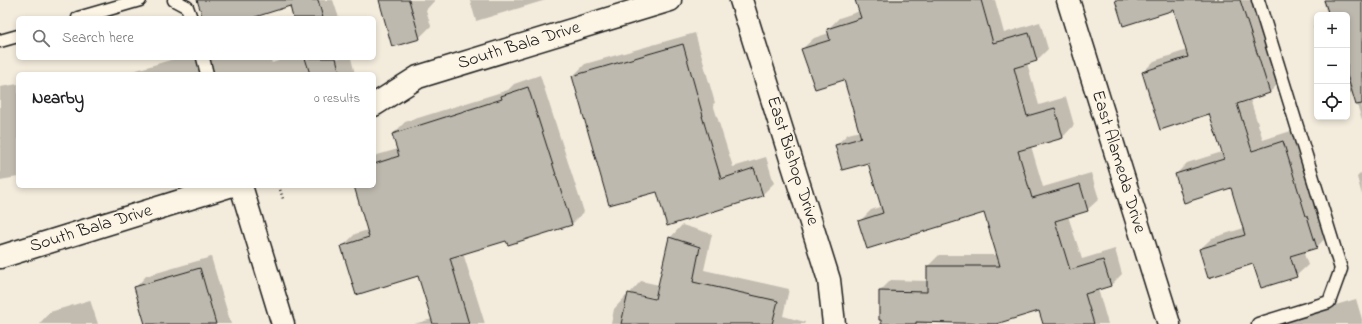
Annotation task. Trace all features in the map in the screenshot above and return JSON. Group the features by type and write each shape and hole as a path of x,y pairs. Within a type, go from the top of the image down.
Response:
{"street":[{"name":"South Bala Drive","path":"376,104 418,77 670,0"},
{"name":"East Bishop Drive","path":"740,0 829,280 834,324"},
{"name":"East Alameda Drive","path":"1068,0 1169,324"},
{"name":"South Bala Drive","path":"0,257 222,188"},
{"path":"242,188 283,324"}],"lane":[{"path":"85,16 140,0"},
{"path":"174,0 188,8 190,16"},
{"path":"1258,0 1341,269 1329,302 1258,324"},
{"path":"0,41 16,37"},
{"path":"204,60 206,72"}],"path":[{"path":"280,188 283,199"}],"building":[{"path":"197,0 318,0 322,16 292,16 290,6 258,16 202,16"},
{"path":"379,0 409,0 420,39 392,47"},
{"path":"855,0 981,0 993,43 1029,33 1037,61 1014,68 1027,116 1055,108 1063,138 1018,151 1032,198 1080,184 1088,211 1055,221 1070,270 1103,260 1111,286 1085,294 1094,324 1043,324 1039,311 996,324 916,322 916,324 881,324 881,320 879,320 879,291 927,292 927,266 1000,266 984,213 867,249 858,221 883,213 868,163 842,170 835,145 861,138 844,80 815,89 801,49 830,40 827,29 861,18"},
{"path":"1115,0 1240,0 1270,93 1237,104 1252,151 1283,141 1317,248 1290,256 1297,277 1261,288 1253,264 1208,278 1199,249 1245,235 1231,188 1184,203 1175,174 1224,159 1209,114 1160,130 1142,72 1188,57 1174,10 1123,26"},
{"path":"1324,0 1362,0 1362,104 1356,105 1350,85 1350,12 1328,12"},
{"path":"683,44 702,116 721,179 754,168 763,196 667,226 657,192 609,205 572,76"},
{"path":"306,60 336,60 340,72 309,72"},
{"path":"528,87 572,225 508,245 506,241 450,258 469,324 433,324 418,276 356,295 341,246 369,237 355,188 376,188 376,163 399,156 392,134 502,99 501,96"},
{"path":"669,237 700,247 693,282 778,301 772,324 621,324 628,293 655,299"},
{"path":"200,268 216,324 145,324 134,287"}]}
